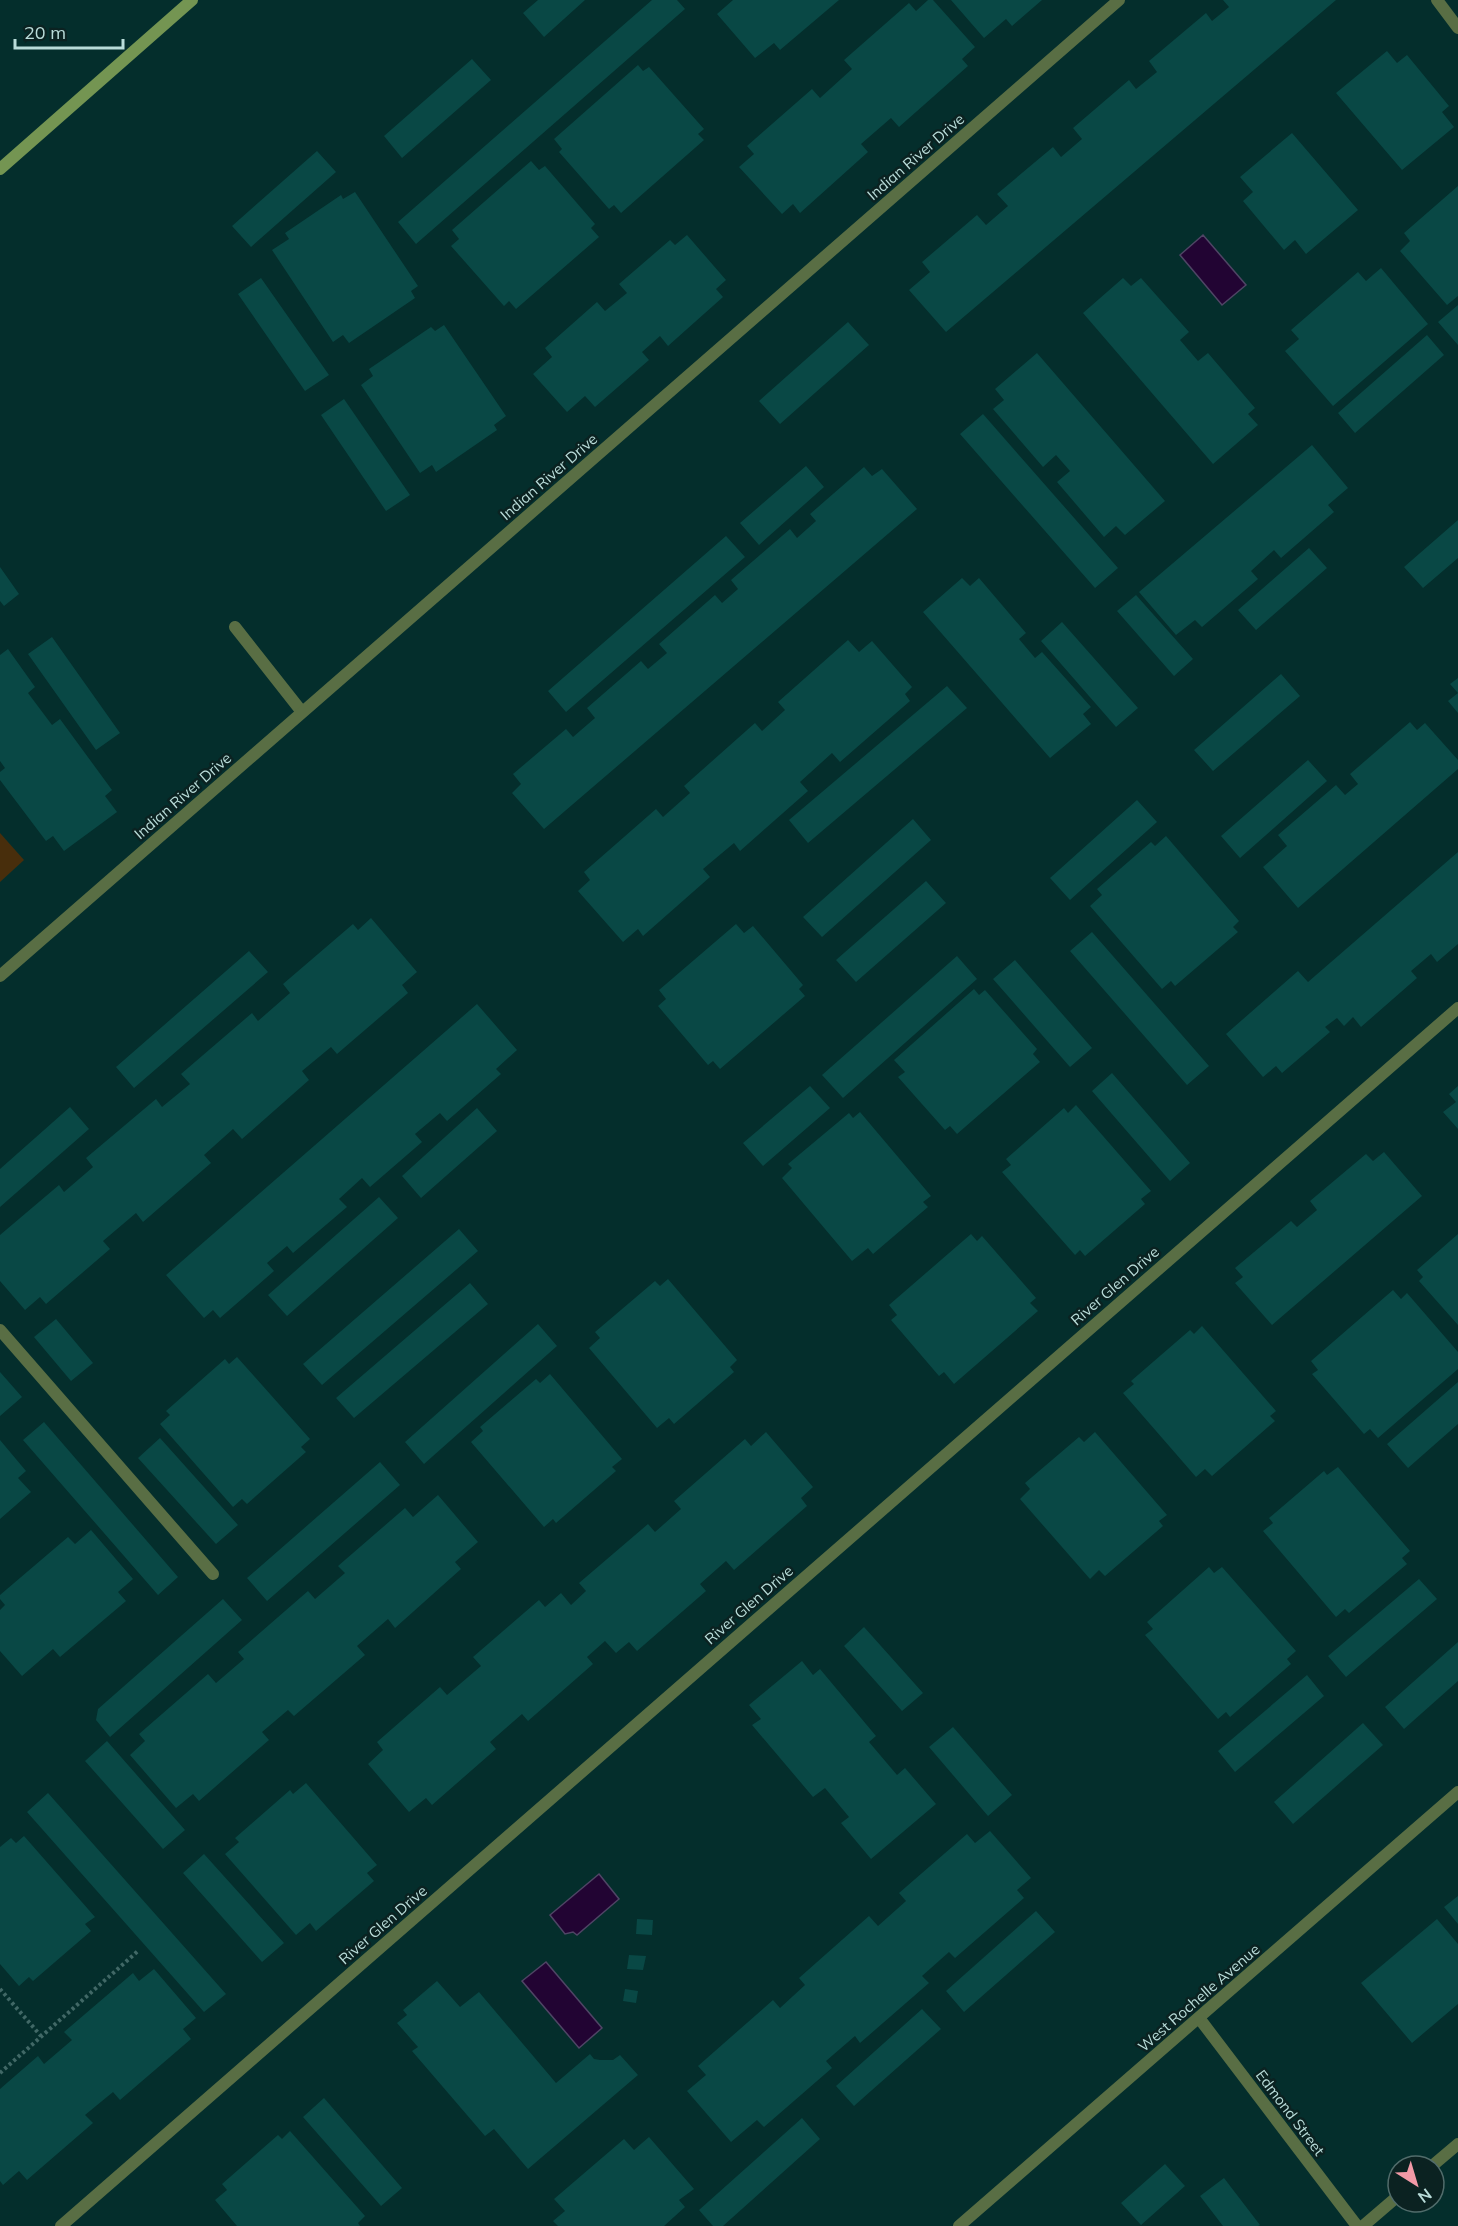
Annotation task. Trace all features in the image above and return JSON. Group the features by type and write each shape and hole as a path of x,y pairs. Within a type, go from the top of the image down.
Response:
{"main road":[{"path":"0,169 192,0"}],"street":[{"name":"Indian River Drive","path":"0,976 1119,0"},
{"path":"1437,0 1458,28"},
{"path":"235,627 302,712"},
{"name":"River Glen Drive","path":"61,2226 1458,1008"},
{"path":"0,1330 213,1574"},
{"name":"West Rochelle Avenue","path":"959,2226 1458,1792"},
{"name":"Edmond Street","path":"1199,2018 1357,2226"},
{"path":"1446,2154 1458,2144"},
{"path":"1363,2226 1386,2206"}],"path":[{"path":"0,2073 138,1951"},
{"path":"0,1989 41,2036"}],"shaded area":[{"path":"1203,235 1246,285 1222,305 1180,255"},
{"path":"0,833 24,860 0,882"},
{"path":"599,1874 619,1899 577,1935 573,1932 565,1934 550,1915"},
{"path":"546,1962 602,2028 579,2048 522,1981"}],"building":[{"path":"538,0 585,0 544,37 523,13"},
{"path":"652,0 677,0 685,9 416,244 398,222"},
{"path":"733,0 839,0 780,50 774,43 755,58 717,14"},
{"path":"928,0 933,0 975,47 962,59 968,66 899,127 891,118 861,144 868,152 800,213 793,204 782,214 739,167 754,154 747,146 812,89 820,98 852,69 844,60 909,3 916,11"},
{"path":"951,0 1042,0 1012,26 1006,19 984,38"},
{"path":"1223,0 1336,0 946,332 909,290 930,272 922,262 977,215 986,225 1008,206 997,194 1053,147 1061,157 1082,139 1073,128 1129,80 1136,89 1157,72 1149,61 1206,13 1212,21 1229,7"},
{"path":"1387,51 1397,63 1407,55 1449,106 1442,112 1454,127 1402,170 1336,93"},
{"path":"472,59 491,80 402,158 384,136"},
{"path":"638,65 643,71 649,67 704,129 698,134 704,140 621,213 614,205 609,209 559,152 562,149 554,139"},
{"path":"1292,133 1358,210 1306,254 1295,240 1284,250 1243,201 1253,192 1240,177"},
{"path":"317,151 336,172 251,247 232,226"},
{"path":"531,161 539,170 545,166 595,224 591,228 599,237 516,309 509,301 504,306 451,246 459,239 452,230"},
{"path":"1458,186 1458,296 1447,305 1400,251 1410,241 1404,233"},
{"path":"355,192 418,286 411,291 415,298 349,343 343,335 333,342 272,250 289,239 285,233 341,195 343,199"},
{"path":"687,235 726,280 716,289 723,297 668,346 660,336 642,352 649,360 595,407 585,396 567,412 533,374 552,357 545,348 597,302 605,311 627,293 619,284 670,240 675,245"},
{"path":"1381,268 1428,324 1333,406 1285,351 1299,339 1291,330 1358,272 1366,281"},
{"path":"261,278 329,375 305,391 238,294"},
{"path":"1123,278 1131,286 1141,278 1189,332 1180,340 1198,361 1208,353 1255,408 1248,414 1258,425 1213,464 1083,313"},
{"path":"1458,305 1458,345 1438,322"},
{"path":"848,322 869,345 780,424 759,401"},
{"path":"444,325 506,416 494,425 497,430 436,472 432,465 420,473 361,385 373,376 369,369 431,327 435,331"},
{"path":"1427,335 1444,355 1355,433 1338,413"},
{"path":"1037,353 1165,501 1125,535 1116,526 1104,537 1057,482 1070,471 1056,455 1043,467 993,409 1004,400 995,389"},
{"path":"344,399 410,495 386,511 321,415"},
{"path":"983,414 1118,568 1095,588 960,434"},
{"path":"1312,445 1348,488 1328,505 1334,512 1281,558 1274,550 1251,571 1258,579 1202,627 1195,620 1176,635 1139,592"},
{"path":"806,466 824,487 759,545 740,523"},
{"path":"864,467 872,476 882,469 917,509 544,829 512,793 521,784 513,774 566,729 573,737 595,718 587,708 641,661 648,669 667,653 659,644 715,595 722,603 738,589 731,580 790,529 797,538 816,521 810,514"},
{"path":"1458,520 1458,558 1423,588 1404,567"},
{"path":"726,536 745,557 566,712 548,691"},
{"path":"1309,548 1327,568 1256,630 1238,610"},
{"path":"0,567 19,594 4,606 0,601"},
{"path":"962,578 970,586 979,578 1026,633 1019,639 1035,658 1042,652 1091,707 1083,714 1091,724 1050,758 923,612"},
{"path":"1136,595 1193,659 1174,676 1117,611"},
{"path":"1062,622 1138,708 1116,727 1041,641"},
{"path":"52,637 120,733 96,750 28,654"},
{"path":"848,640 859,652 872,641 912,687 905,694 910,701 840,762 832,753 800,782 808,791 740,851 734,843 703,869 710,877 643,936 638,929 623,942 578,891 590,880 584,872 656,809 663,817 690,793 684,786 755,723 762,731 785,710 778,702"},
{"path":"8,649 35,687 28,693 52,725 60,719 112,790 105,796 117,812 64,851 53,836 46,841 0,780 0,772 5,768 0,761 0,655"},
{"path":"1281,674 1300,696 1213,771 1194,750"},
{"path":"1458,678 1458,693 1450,684"},
{"path":"947,686 967,708 808,843 789,820"},
{"path":"1458,693 1458,713 1448,701"},
{"path":"1410,722 1417,730 1425,723 1458,760 1458,769 1298,908 1263,867 1287,846 1278,835 1336,785 1345,795 1358,784 1350,774"},
{"path":"1308,760 1327,781 1240,858 1221,836"},
{"path":"1137,800 1157,822 1070,900 1050,878"},
{"path":"913,819 931,840 822,937 803,917"},
{"path":"1166,836 1239,921 1233,927 1238,932 1175,986 1171,981 1162,989 1090,906 1102,895 1097,889 1151,842 1155,846"},
{"path":"1458,852 1458,944 1437,962 1431,954 1411,971 1417,978 1361,1027 1353,1017 1344,1026 1337,1018 1325,1027 1330,1032 1282,1073 1276,1066 1263,1077 1226,1034 1298,971 1308,982"},
{"path":"926,881 946,903 856,982 836,960"},
{"path":"371,918 417,972 402,985 408,993 337,1054 331,1047 302,1071 309,1080 242,1139 233,1129 204,1155 211,1163 143,1222 136,1213 103,1241 110,1249 46,1304 40,1297 25,1310 0,1281 0,1235 59,1185 64,1192 93,1167 86,1158 156,1099 162,1107 190,1084 181,1074 252,1013 258,1021 290,993 283,984 353,924 358,930"},
{"path":"736,924 744,933 753,926 803,985 799,989 805,996 720,1069 713,1061 708,1065 658,1006 666,999 659,990"},
{"path":"1092,932 1209,1066 1187,1085 1070,951"},
{"path":"249,951 268,972 134,1088 116,1067"},
{"path":"957,956 977,979 843,1098 822,1075"},
{"path":"1015,960 1092,1048 1070,1067 993,979"},
{"path":"974,989 979,995 985,990 1037,1049 1033,1054 1040,1062 957,1134 950,1126 945,1130 898,1077 905,1072 894,1060"},
{"path":"477,1004 517,1050 496,1069 501,1074 447,1121 440,1113 415,1134 422,1142 370,1187 362,1178 339,1199 347,1207 293,1253 287,1246 267,1263 274,1271 220,1318 213,1310 204,1318 166,1275"},
{"path":"1112,1073 1190,1163 1170,1181 1092,1091"},
{"path":"810,1086 830,1108 763,1166 743,1143"},
{"path":"1458,1086 1458,1129 1443,1112 1456,1102 1449,1094"},
{"path":"1076,1105 1151,1191 1141,1199 1145,1204 1085,1256 1080,1250 1075,1255 1002,1172 1011,1165 1006,1159 1064,1108 1068,1113"},
{"path":"70,1107 89,1129 0,1207 0,1169"},
{"path":"477,1108 497,1131 421,1198 402,1176"},
{"path":"860,1112 931,1196 923,1202 928,1207 873,1254 868,1248 852,1261 782,1178 792,1168 788,1164 849,1113 853,1118"},
{"path":"1384,1152 1422,1196 1272,1325 1235,1283 1243,1277 1235,1268 1291,1221 1297,1227 1317,1210 1310,1201 1366,1154 1373,1161"},
{"path":"379,1197 398,1218 287,1316 268,1295"},
{"path":"459,1229 478,1251 322,1385 303,1364"},
{"path":"971,1234 977,1241 982,1236 1036,1298 1030,1303 1038,1311 954,1384 944,1372 939,1376 891,1320 897,1315 889,1305"},
{"path":"1458,1234 1458,1325 1419,1281 1423,1277 1417,1270"},
{"path":"668,1279 737,1360 730,1367 734,1372 674,1424 669,1418 657,1428 589,1348 600,1338 595,1332 655,1281 660,1286"},
{"path":"470,1283 488,1304 354,1418 336,1398"},
{"path":"1393,1290 1401,1299 1407,1293 1458,1352 1458,1369 1378,1438 1370,1429 1364,1434 1312,1374 1318,1370 1311,1361"},
{"path":"56,1319 93,1363 71,1381 34,1337"},
{"path":"538,1324 557,1346 424,1464 405,1442"},
{"path":"1202,1326 1276,1411 1270,1416 1275,1421 1212,1476 1205,1469 1196,1477 1123,1393 1134,1384 1131,1381 1190,1330 1194,1334"},
{"path":"237,1357 310,1439 301,1447 306,1452 247,1504 242,1499 233,1507 160,1424 170,1415 166,1411 225,1359 229,1364"},
{"path":"0,1372 22,1397 0,1416"},
{"path":"550,1374 622,1459 612,1467 616,1471 556,1523 553,1519 544,1527 471,1442 483,1431 480,1427 536,1379 540,1383"},
{"path":"1458,1382 1458,1424 1408,1468 1387,1444"},
{"path":"44,1422 178,1577 158,1595 23,1440"},
{"path":"766,1432 813,1487 801,1498 807,1506 734,1570 726,1561 700,1584 706,1591 637,1651 629,1642 616,1653 605,1641 587,1657 593,1664 528,1721 522,1714 490,1742 496,1749 432,1805 426,1798 409,1812 368,1764 383,1750 377,1742 440,1687 447,1695 481,1666 473,1657 539,1600 545,1607 561,1593 571,1605 586,1591 579,1583 648,1524 655,1532 681,1509 674,1501 745,1439 751,1446"},
{"path":"1095,1432 1167,1515 1159,1521 1163,1526 1105,1576 1099,1570 1090,1579 1020,1499 1030,1489 1025,1483 1079,1437 1084,1442"},
{"path":"160,1438 238,1525 216,1544 138,1458"},
{"path":"0,1440 26,1471 18,1478 31,1492 0,1519"},
{"path":"380,1462 400,1485 267,1601 247,1578"},
{"path":"1338,1467 1410,1551 1402,1558 1407,1564 1349,1613 1345,1609 1336,1617 1263,1531 1273,1523 1269,1518 1324,1471 1327,1475"},
{"path":"438,1495 478,1542 455,1562 461,1569 395,1628 388,1619 357,1646 365,1655 294,1716 288,1710 262,1732 269,1740 199,1801 193,1794 176,1808 130,1755 145,1741 139,1734 208,1674 216,1683 244,1659 238,1652 308,1591 315,1599 345,1573 338,1566 405,1508 413,1517"},
{"path":"91,1530 133,1579 118,1592 126,1601 60,1657 53,1649 22,1676 0,1651 0,1610 5,1605 0,1595 68,1537 75,1544"},
{"path":"1209,1567 1214,1573 1222,1567 1296,1651 1287,1659 1291,1664 1230,1717 1226,1712 1218,1719 1145,1635 1153,1629 1147,1622"},
{"path":"1419,1579 1437,1599 1346,1677 1328,1656"},
{"path":"223,1599 242,1620 110,1737 96,1720 98,1709"},
{"path":"864,1627 923,1693 902,1711 844,1646"},
{"path":"1458,1642 1458,1681 1404,1729 1385,1707"},
{"path":"802,1661 813,1675 820,1669 876,1736 869,1742 897,1775 905,1768 936,1804 871,1859 841,1823 849,1817 825,1788 813,1797 752,1725 761,1719 749,1705"},
{"path":"1307,1675 1324,1696 1235,1772 1218,1751"},
{"path":"1363,1723 1383,1745 1293,1824 1274,1802"},
{"path":"953,1727 1012,1795 988,1816 929,1747"},
{"path":"107,1741 185,1830 163,1849 85,1761"},
{"path":"306,1783 377,1865 367,1873 374,1881 316,1931 310,1923 296,1935 225,1854 239,1842 235,1838 290,1790 293,1794"},
{"path":"48,1793 226,1994 204,2012 27,1812"},
{"path":"990,1831 1031,1878 1017,1890 1024,1898 955,1958 949,1952 922,1976 929,1983 860,2043 855,2036 826,2061 832,2068 764,2127 757,2120 731,2142 687,2091 706,2075 698,2066 773,2000 780,2008 805,1985 799,1978 869,1916 878,1926 906,1901 899,1893 967,1834 975,1843"},
{"path":"24,1836 95,1917 85,1924 91,1931 33,1981 29,1977 19,1986 0,1964 0,1847 11,1838 16,1843"},
{"path":"204,1854 284,1943 262,1962 183,1873"},
{"path":"1458,1896 1458,1924 1444,1907"},
{"path":"1036,1911 1055,1932 964,2012 946,1991"},
{"path":"637,1919 653,1920 652,1935 636,1934"},
{"path":"1437,1919 1458,1944 1458,2004 1412,2043 1361,1983"},
{"path":"629,1955 646,1956 643,1970 627,1969"},
{"path":"154,1969 196,2018 183,2029 191,2039 120,2100 113,2092 85,2115 93,2123 27,2180 19,2171 3,2185 0,2181 0,2089 38,2056 44,2064 72,2040 64,2032 133,1973 139,1981"},
{"path":"437,1981 460,2007 479,1992 556,2083 590,2054 594,2059 600,2060 613,2060 620,2055 638,2075 528,2169 494,2129 485,2136 412,2051 418,2047 397,2023 407,2015 403,2010"},
{"path":"625,1989 638,1991 636,2003 623,2001"},
{"path":"922,2009 941,2029 854,2106 836,2086"},
{"path":"324,2098 402,2188 381,2206 303,2117"},
{"path":"802,2118 820,2139 723,2226 713,2226 699,2210"},
{"path":"290,2131 365,2216 358,2223 360,2226 237,2226 215,2200 227,2190 222,2184 278,2135 282,2139"},
{"path":"649,2137 694,2189 679,2200 685,2207 664,2226 558,2226 553,2221 565,2211 554,2199 624,2139 634,2150"},
{"path":"1165,2164 1185,2186 1141,2225 1121,2203"},
{"path":"1224,2178 1260,2225 1223,2226 1200,2196"}]}
